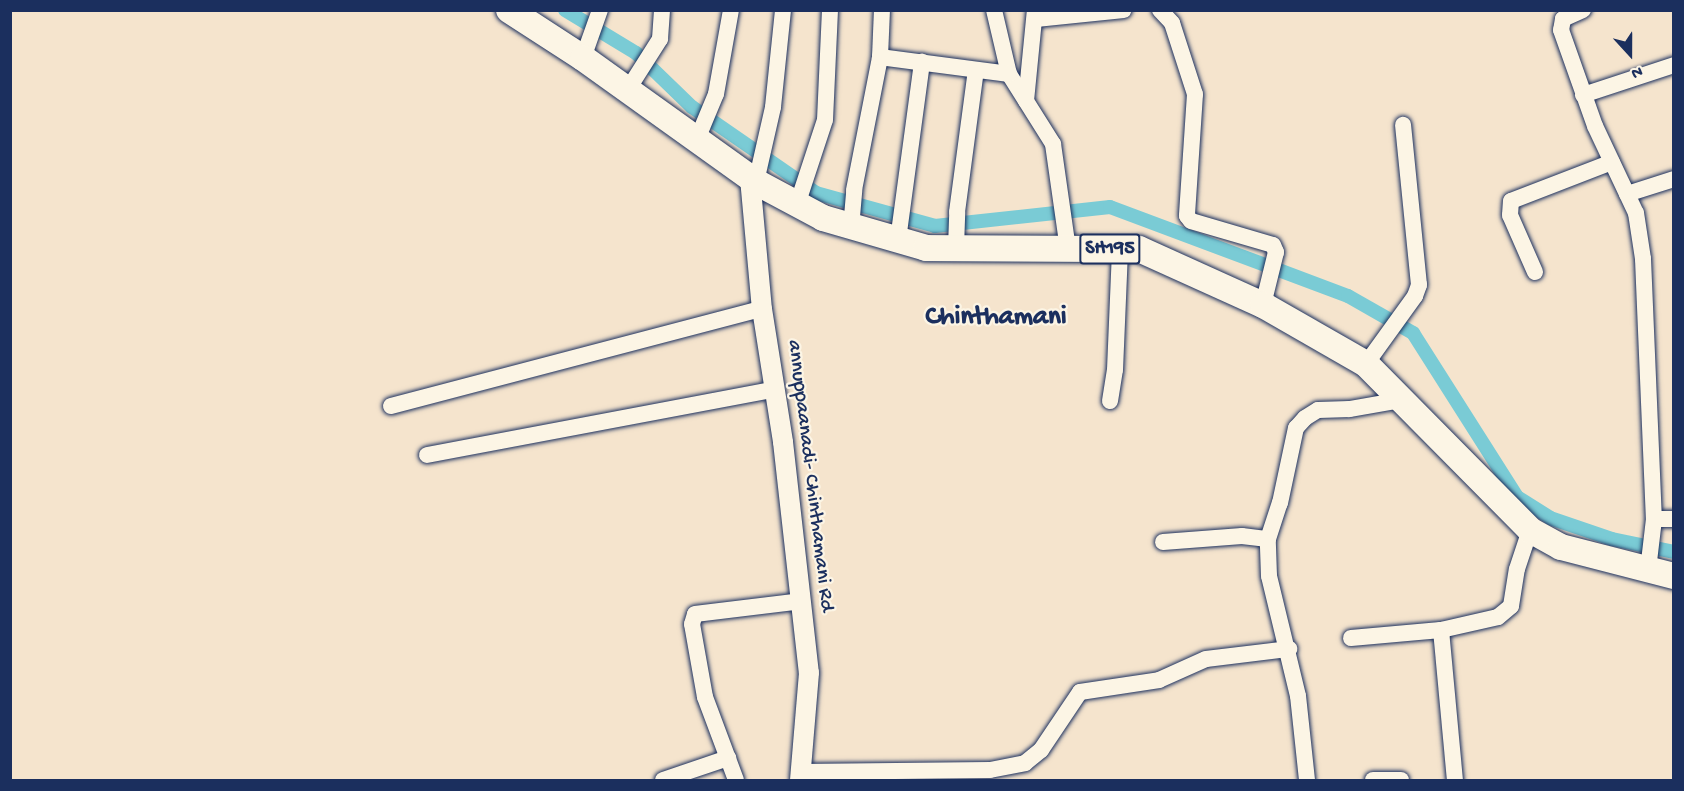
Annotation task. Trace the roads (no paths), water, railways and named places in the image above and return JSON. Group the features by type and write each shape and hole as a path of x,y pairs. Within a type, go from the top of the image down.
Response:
{"main road":[{"name":"SH195","path":"509,10 587,48 627,91 755,175 851,221 898,232 926,248 956,240 1068,249 1139,249 1266,295 1371,357 1401,400 1530,530 1561,547 1648,561 1674,576"}],"street":[{"path":"627,91 660,39 662,10"},
{"path":"698,136 716,94 731,10"},
{"path":"755,175 773,107 783,10"},
{"path":"801,198 809,165 825,120 830,10"},
{"path":"851,221 854,190 880,57 882,10"},
{"path":"994,10 1009,74 1053,144 1068,249"},
{"path":"1160,10 1172,23 1195,94 1187,216 1191,221 1273,245 1276,252 1266,295"},
{"path":"1583,10 1560,24 1583,95 1636,213 1643,259 1653,526 1648,561"},
{"path":"1026,101 1036,15 1113,11"},
{"path":"587,48 600,12"},
{"path":"880,57 1009,74"},
{"path":"898,232 922,62"},
{"path":"1583,95 1674,65"},
{"path":"956,240 957,212 976,70"},
{"path":"1371,357 1415,296 1420,269 1403,125"},
{"path":"1534,272 1510,215 1511,201 1612,162"},
{"name":"annuppaanadi- Chinthamani Rd","path":"755,175 762,309 775,389 809,673 801,776"},
{"path":"1627,194 1674,179"},
{"path":"1110,401 1115,370 1120,249"},
{"path":"391,406 762,309"},
{"path":"427,455 775,389"},
{"path":"1307,780 1289,650 1269,576 1268,538 1280,504 1296,428 1305,418 1318,410 1350,409 1401,400"},
{"path":"1653,526 1674,519"},
{"path":"1350,638 1441,630 1498,617 1511,606 1517,569 1530,530"},
{"path":"1163,542 1242,536 1268,538"},
{"path":"736,780 705,697 692,624 695,614 802,601"},
{"path":"1441,630 1455,780"},
{"path":"801,776 990,770 1024,763 1041,750 1080,692 1159,680 1206,659 1289,650"},
{"path":"663,780 728,758"},
{"path":"1373,780 1401,780"}],"waterway":[{"path":"565,10 636,53 692,107 816,193 935,226 1110,207 1348,296 1413,333 1517,497 1550,518 1612,539 1674,552"}],"district":[{"name":"Chinthamani","path":"996,319"}]}
